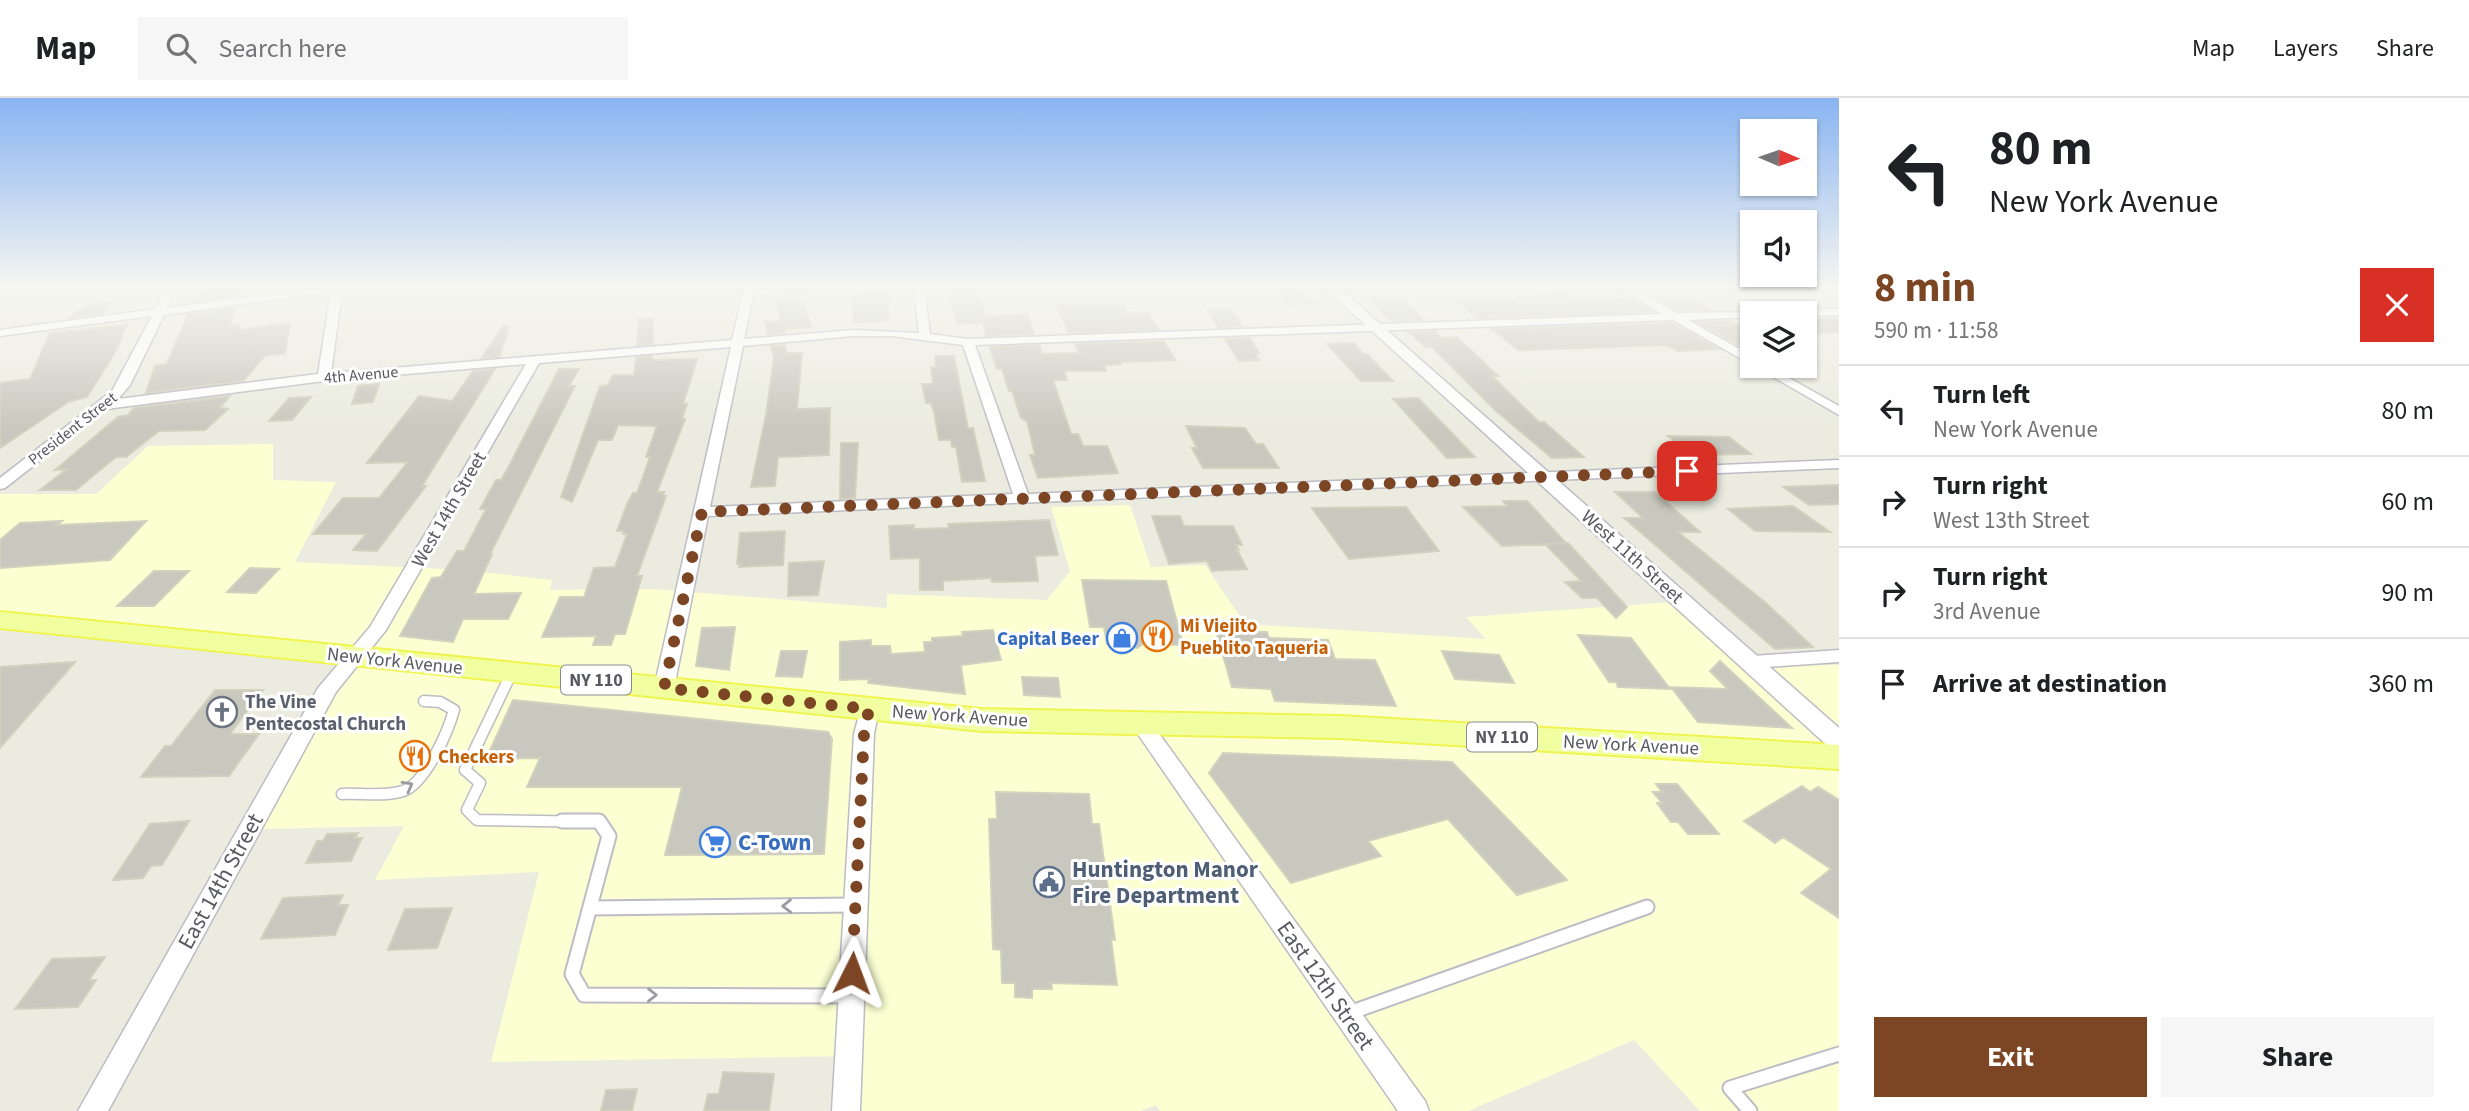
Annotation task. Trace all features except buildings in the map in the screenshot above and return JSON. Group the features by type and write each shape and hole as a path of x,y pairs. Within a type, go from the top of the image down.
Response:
{"main road":[{"name":"New York Avenue","path":"2,623 982,720 1340,727 1839,757"}],"street":[{"name":"President Street","path":"0,485 104,405 124,385 149,335"},
{"path":"324,377 331,335"},
{"path":"664,688 739,335"},
{"name":"4th Avenue","path":"104,405 324,377 831,335"},
{"name":"4th Avenue","path":"898,335 968,342 1150,335"},
{"name":"West 11th Street","path":"1383,335 1753,662 1839,742"},
{"path":"1707,335 1740,354"},
{"path":"968,342 1022,499"},
{"name":"West 14th Street","path":"355,656 377,630 536,359"},
{"path":"1781,378 1839,411"},
{"path":"702,512 1839,464"},
{"name":"East 14th Street","path":"92,1111 328,688 355,656"},
{"path":"1753,662 1839,656"},
{"path":"846,1111 864,734 869,709"},
{"name":"East 12th Street","path":"1140,722 1415,1111"}],"lane":[{"path":"512,672 465,770 480,783 467,810 477,820 599,821 609,836 572,974 584,995 851,996"},
{"path":"342,794 401,792 422,778 451,722 454,710 440,702 424,701"},
{"path":"590,908 855,905"},
{"path":"1348,1014 1647,907"},
{"path":"1750,1111 1730,1088 1839,1054"}],"shaded area":[{"path":"273,444 273,480 336,482 295,562 464,570 552,580 550,590 653,589 887,608 887,594 1047,600 1070,571 1051,507 1130,505 1151,567 1205,565 1245,624 1486,639 1466,617 1688,601 1761,666 1839,665 1839,1111 1700,1111 1634,1040 1468,1111 1160,1111 1156,1105 1141,1111 859,1111 861,1056 491,1062 539,872 375,880 404,826 257,829 333,689 366,653 14,616 0,630 0,494 96,494 148,446"}],"place":[{"name":"Mi Viejito Pueblito Taqueria","path":"1157,636"},
{"name":"Capital Beer","path":"1122,638"},
{"name":"The Vine Pentecostal Church","path":"222,712"},
{"name":"Checkers","path":"415,756"},
{"name":"C-Town","path":"715,842"},
{"name":"Huntington Manor Fire Department","path":"1049,882"}],"route":[{"path":"852,973 864,734 869,709 664,688 702,512 1687,471"}]}
